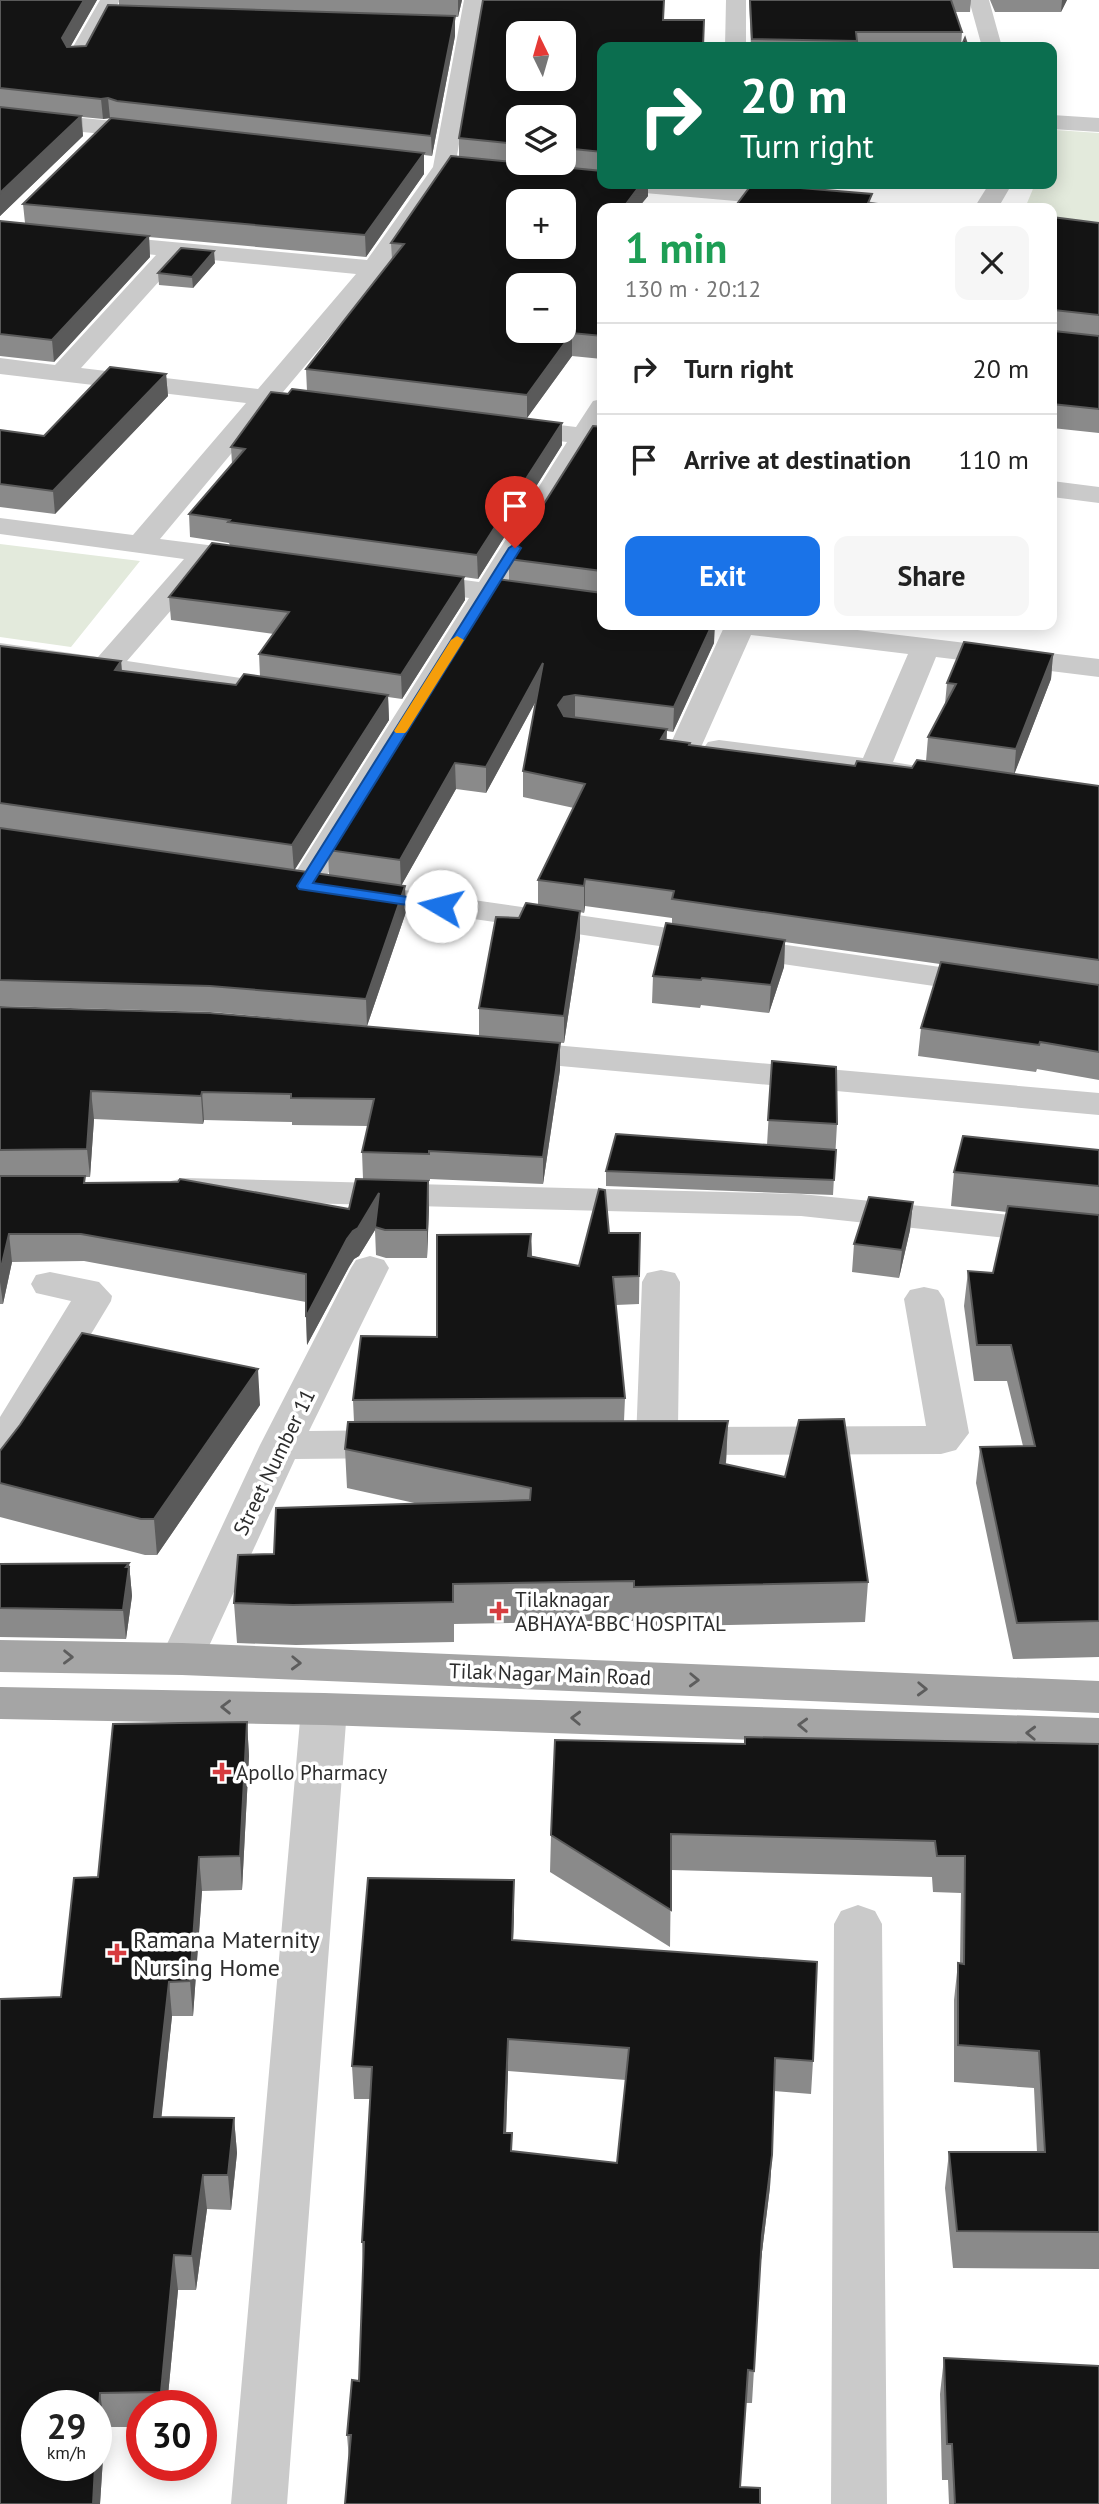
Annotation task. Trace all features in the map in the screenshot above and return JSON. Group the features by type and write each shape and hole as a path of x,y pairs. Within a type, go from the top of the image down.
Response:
{"main road":[{"name":"Tilak Nagar Main Road","path":"0,1656 182,1659 1099,1697"},
{"name":"Tilak Nagar Main Road","path":"0,1703 324,1709 1099,1735"}],"street":[{"path":"140,544 374,268 444,167 474,0"},
{"path":"736,0 736,42"},
{"path":"979,0 991,42"},
{"path":"76,59 106,8 128,17"},
{"path":"443,26 471,27"},
{"path":"0,117 176,135"},
{"path":"1057,121 1099,125"},
{"path":"89,146 108,127"},
{"path":"417,164 470,169"},
{"path":"668,189 724,195 808,192 849,203"},
{"path":"20,214 0,233 374,268"},
{"path":"62,373 173,251"},
{"path":"0,366 307,402"},
{"path":"487,424 593,437 487,593 399,710 290,884 1017,988"},
{"path":"1057,490 1099,495"},
{"path":"0,526 286,564"},
{"path":"106,667 205,553"},
{"path":"380,578 597,606"},
{"path":"737,630 672,744 941,778"},
{"path":"788,630 1099,668"},
{"path":"875,768 926,646"},
{"path":"0,652 279,692"},
{"path":"475,1049 1099,1104"},
{"path":"152,1189 801,1205 1099,1236"},
{"name":"Street Number 11","path":"182,1659 281,1445 370,1268"},
{"path":"657,1441 661,1282"},
{"path":"0,1450 91,1301 92,1296 85,1291 50,1284"},
{"path":"615,1442 941,1440 948,1433 924,1299"},
{"path":"281,1445 435,1444"},
{"path":"259,2504 324,1709"},
{"path":"858,1924 859,2504"}],"shaded area":[{"path":"1057,130 1099,133 1099,222 1057,218 1057,203 1027,203 1033,189 1057,189"},
{"path":"0,544 140,561 71,647 0,637"}],"building":[{"path":"0,0 84,0 62,38 67,47 86,46 108,5 455,16 431,136 0,88"},
{"path":"483,0 664,0 663,20 704,20 703,42 597,42 597,151 576,149 576,105 506,105 506,143 459,138"},
{"path":"750,0 951,0 962,32 856,32 857,41 752,39"},
{"path":"0,107 81,116 0,193"},
{"path":"111,118 424,153 365,235 23,204"},
{"path":"451,156 506,161 506,175 576,175 576,168 597,171 597,189 637,189 627,203 597,203 597,336 576,333 576,273 506,273 506,343 565,343 527,395 306,369 404,244 391,243"},
{"path":"748,189 812,189 872,194 868,203 738,203"},
{"path":"1057,218 1099,223 1099,315 1057,310"},
{"path":"0,221 149,236 52,340 0,334"},
{"path":"181,248 214,251 192,277 158,273"},
{"path":"1057,331 1099,336 1099,409 1057,405"},
{"path":"110,367 166,374 53,491 0,484 0,430 44,436"},
{"path":"292,389 562,423 477,555 228,522 230,520 189,514 245,449 231,447 271,392 288,394"},
{"path":"593,426 597,426 597,570 509,559"},
{"path":"212,543 464,577 401,675 259,654 289,612 169,597"},
{"path":"497,579 597,592 597,630 710,630 674,707 575,695 564,697 558,705 564,716 667,729 661,739 690,743 689,745 855,766 857,761 912,768 917,760 1099,786 1099,960 672,899 674,891 585,879 584,886 538,880 585,784 523,771 543,663 486,767 455,763 400,860 328,850"},
{"path":"964,642 1053,654 1016,749 928,737 956,684 947,683"},
{"path":"0,646 121,661 115,670 236,685 244,674 388,695 292,845 0,803"},
{"path":"0,828 405,886 366,999 210,986 0,980"},
{"path":"526,903 580,911 564,1016 479,1008 496,917 519,918"},
{"path":"666,923 785,940 771,985 653,976"},
{"path":"941,962 1099,985 1099,1052 921,1028"},
{"path":"0,1007 210,1013 560,1043 543,1157 429,1151 429,1154 362,1152 374,1099 291,1098 291,1094 202,1092 201,1096 91,1091 87,1149 0,1150"},
{"path":"772,1061 836,1067 837,1124 768,1120"},
{"path":"616,1134 836,1150 834,1180 606,1171"},
{"path":"963,1136 1099,1150 1099,1186 954,1172"},
{"path":"0,1176 85,1176 84,1183 178,1182 180,1179 349,1209 356,1179 428,1181 427,1230 385,1230 375,1227 379,1193 358,1228 347,1239 306,1317 306,1274 81,1234 9,1234 0,1272"},
{"path":"599,1189 605,1190 609,1233 640,1233 639,1276 613,1277 625,1398 353,1400 361,1336 437,1337 437,1235 531,1234 528,1256 579,1266"},
{"path":"869,1197 913,1202 902,1250 854,1244"},
{"path":"1008,1206 1099,1215 1099,1621 1017,1623 980,1447 1035,1446 1011,1345 977,1345 968,1271 993,1273"},
{"path":"82,1333 258,1369 154,1519 141,1519 0,1483 0,1451"},
{"path":"844,1419 868,1582 634,1587 634,1581 453,1584 453,1602 293,1605 234,1603 238,1555 274,1554 276,1508 530,1500 531,1488 345,1449 348,1422 728,1421 720,1463 785,1477 799,1420"},
{"path":"129,1563 126,1567 129,1567 123,1610 0,1608 0,1564"},
{"path":"247,1722 240,1856 199,1857 190,1981 169,1982 154,2117 234,2118 228,2175 203,2175 192,2256 174,2255 161,2390 112,2393 112,2390 21,2390 21,2481 94,2481 93,2504 0,2504 0,1999 61,1997 74,1878 98,1877 113,1724"},
{"path":"745,1737 1099,1744 1099,2232 957,2231 949,2152 1045,2152 1039,2051 958,2045 958,1963 964,1964 965,1856 937,1856 935,1841 671,1834 671,1910 551,1835 555,1740 745,1744"},
{"path":"368,1878 514,1880 512,1940 817,1962 813,2061 775,2058 772,2155 762,2235 754,2371 748,2370 740,2487 760,2488 760,2504 345,2504 351,2435 347,2435 352,2380 359,2381 362,2242 372,2067 352,2066","holes":["508,2039 629,2048 617,2163 511,2151 512,2133 504,2133"]},
{"path":"944,2358 1099,2366 1099,2504 955,2504 952,2444 947,2444"}],"slow traffic":[{"path":"401,731 457,640"}],"place":[{"name":"Tilaknagar ABHAYA-BBC HOSPITAL","path":"499,1611"},
{"name":"Apollo Pharmacy","path":"222,1772"},
{"name":"Ramana Maternity Nursing Home","path":"117,1953"}],"route":[{"path":"441,906 304,886 515,548"}]}
